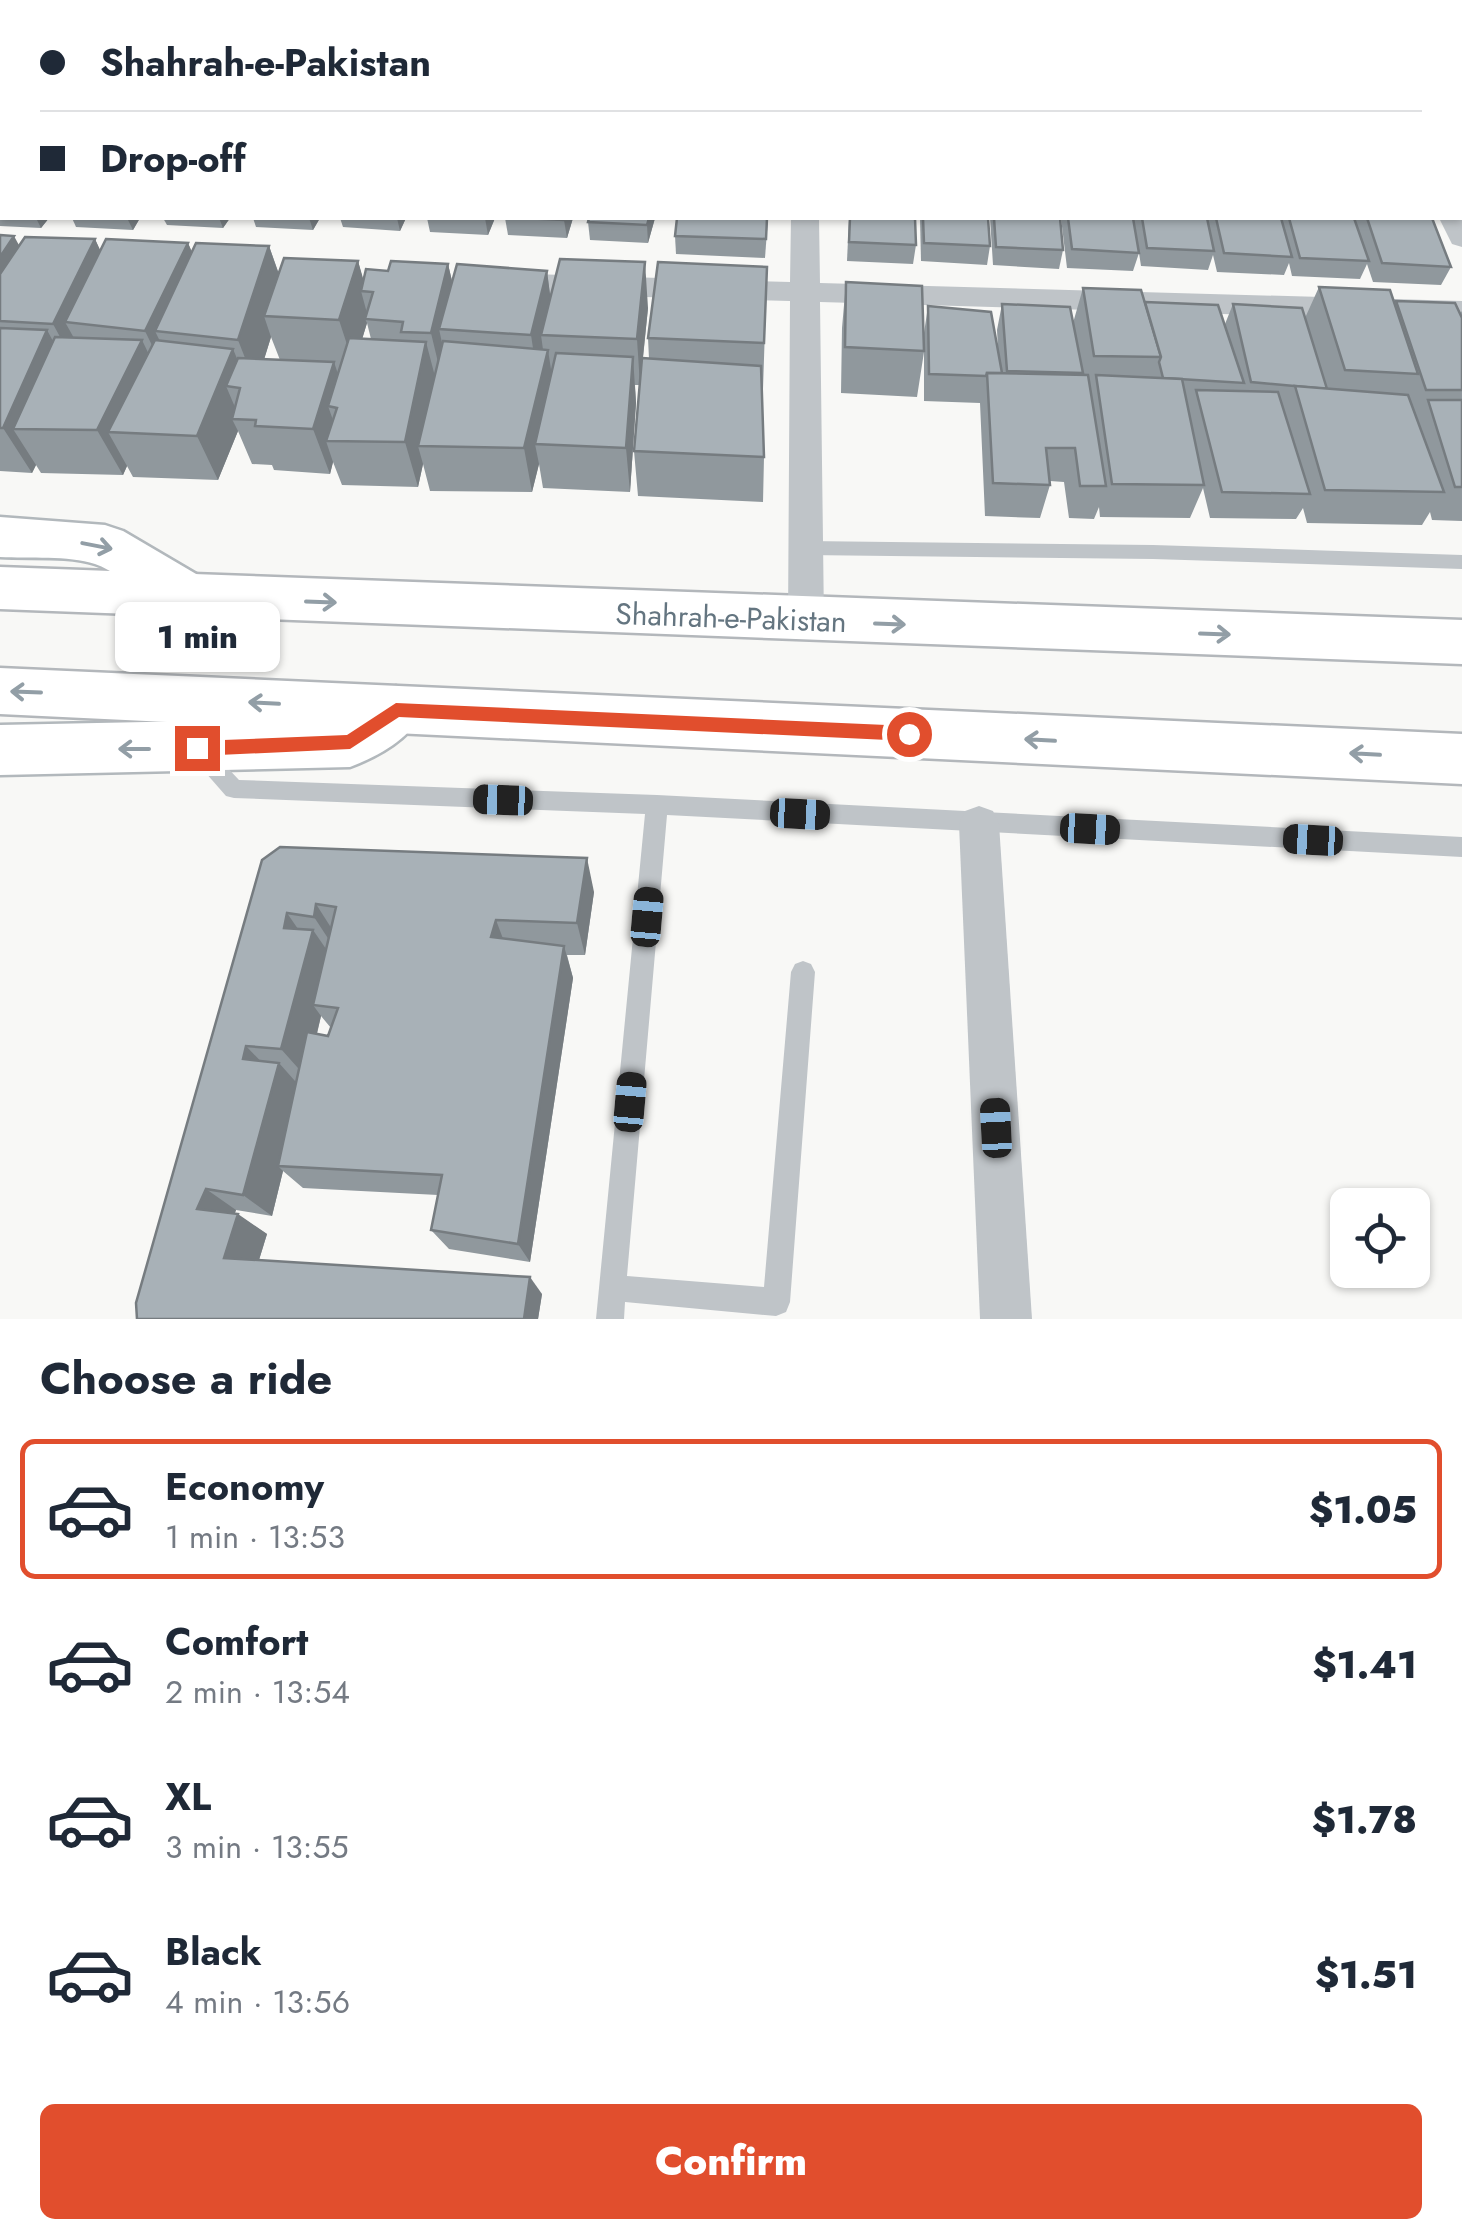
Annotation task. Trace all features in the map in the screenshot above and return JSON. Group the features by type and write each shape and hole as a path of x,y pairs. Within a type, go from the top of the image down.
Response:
{"main road":[{"path":"0,538 105,544 188,596"},
{"name":"Shahrah-e-Pakistan","path":"0,588 806,622 1462,642"},
{"path":"0,691 194,724 350,742 396,710 1462,759"},
{"path":"0,750 194,724"}],"street":[{"path":"805,220 806,622"},
{"path":"471,282 1462,311"},
{"path":"979,824 1006,1319"}],"lane":[{"path":"806,548 1153,552 1462,562"},
{"path":"194,724 234,789 657,805 1462,847"},
{"path":"610,1319 657,805"},
{"path":"613,1288 776,1310 803,972"}],"building":[{"path":"588,220 648,220 647,225"},
{"path":"677,220 767,220 766,239 675,236"},
{"path":"850,220 915,220 916,245 849,242"},
{"path":"923,220 988,220 990,246 924,243"},
{"path":"994,220 1060,220 1063,250 996,247"},
{"path":"1068,220 1133,220 1139,253 1072,249"},
{"path":"1142,220 1207,220 1214,251 1147,248"},
{"path":"1216,220 1282,220 1292,257 1224,253"},
{"path":"1290,220 1355,220 1369,261 1300,258"},
{"path":"1368,220 1433,220 1451,267 1382,263"},
{"path":"0,235 14,236 0,257"},
{"path":"25,237 95,239 53,324 0,321 0,274"},
{"path":"106,239 188,243 145,331 65,322"},
{"path":"196,243 269,246 238,340 155,331"},
{"path":"284,258 358,261 339,320 264,316"},
{"path":"560,259 645,262 637,339 541,335"},
{"path":"391,261 448,264 431,333 401,332 403,322 365,319 373,292 361,291 366,269 388,271"},
{"path":"658,262 767,267 764,343 648,338"},
{"path":"457,264 547,271 531,335 439,329"},
{"path":"846,282 922,286 924,351 845,347"},
{"path":"1319,287 1390,290 1418,374 1345,370"},
{"path":"1083,288 1141,290 1161,357 1094,356"},
{"path":"1396,301 1455,303 1462,318 1462,390 1426,390"},
{"path":"1145,302 1218,305 1244,383 1163,378"},
{"path":"1002,304 1070,307 1083,373 1007,371"},
{"path":"1233,304 1302,308 1327,389 1251,382"},
{"path":"928,306 991,312 1002,373 929,374"},
{"path":"0,328 47,330 3,428 0,428"},
{"path":"55,337 142,340 97,430 13,429"},
{"path":"349,338 426,342 405,442 326,441 337,408 328,406"},
{"path":"155,340 233,349 197,436 108,432"},
{"path":"443,341 548,350 524,448 418,446"},
{"path":"556,353 633,357 626,448 535,444"},
{"path":"238,358 334,362 313,429 255,426 256,420 232,419 240,388 226,386"},
{"path":"642,358 761,366 764,457 634,451"},
{"path":"987,373 1088,375 1106,486 1080,486 1075,448 1046,448 1050,485 993,483"},
{"path":"1096,375 1182,379 1204,485 1112,484"},
{"path":"1295,386 1408,395 1444,492 1325,490"},
{"path":"1196,390 1278,392 1310,494 1222,492"},
{"path":"1428,400 1462,400 1462,487 1455,487"},
{"path":"280,847 587,858 577,923 496,920 491,937 564,946 518,1244 431,1230 442,1175 278,1166 307,1032 328,1036 338,1008 313,1005 336,907 316,904 314,917 287,913 284,928 313,930 281,1049 246,1046 243,1059 279,1063 243,1195 206,1189 197,1209 238,1214 224,1258 530,1277 524,1319 137,1319 136,1303 262,860"}],"route":[{"path":"197,748 350,742 396,710 909,734"}]}
